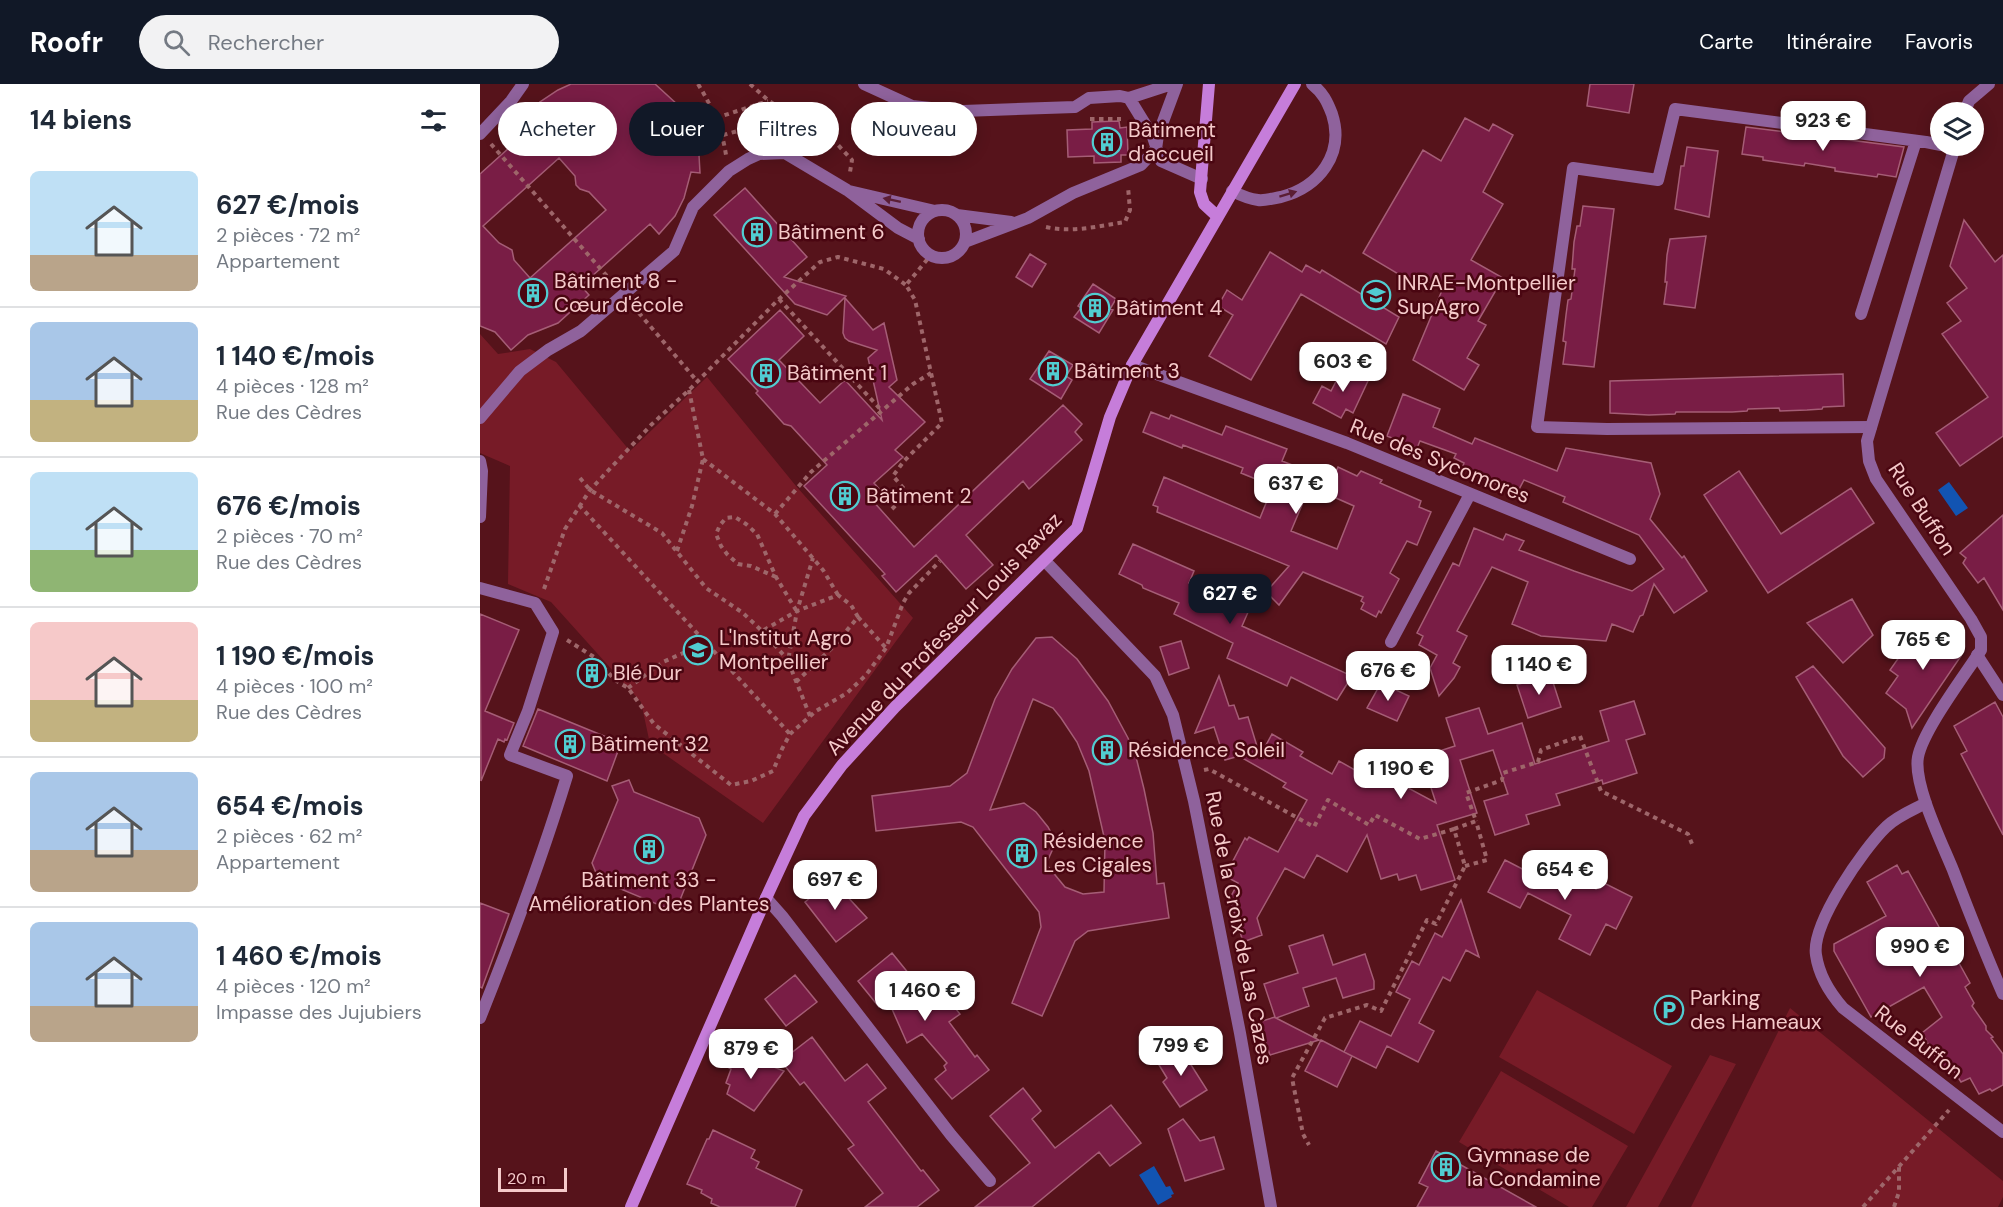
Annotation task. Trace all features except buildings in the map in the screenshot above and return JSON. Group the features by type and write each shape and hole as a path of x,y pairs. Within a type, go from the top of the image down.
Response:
{"street":[{"path":"481,134 523,84"},
{"path":"864,84 912,106 951,110 1075,107 1089,98 1120,96 1129,98 1172,84"},
{"path":"935,211 920,225 919,238 921,245 931,255 945,258 957,253 965,242 1028,218 1073,194 1141,165 1156,149 1158,135 1177,84"},
{"path":"1209,84 1201,198 1217,216"},
{"name":"Avenue du Professeur Louis Ravaz","path":"631,1207 804,816 842,765 895,707 1077,528 1110,417 1132,365 1295,84"},
{"path":"1232,191 1244,197 1260,200 1277,198 1296,193 1319,178 1330,162 1336,140 1334,122 1328,103 1323,94 1312,84"},
{"path":"1969,102 1989,84"},
{"path":"1129,98 1153,137 1161,161 1202,179"},
{"path":"1871,427 1607,429 1537,427 1573,168 1658,180 1675,109 1930,143"},
{"path":"1861,314 1916,141"},
{"path":"480,418 520,371 548,350 581,331 674,251 693,207 729,171 759,154 785,153 847,190 898,228 919,238"},
{"name":"Rue Buffon","path":"1945,156 1867,441 1869,461 1876,479 1982,637 1981,650 1977,655"},
{"path":"847,190 935,211 943,210 957,215 1016,222"},
{"path":"957,215 965,228 965,242"},
{"name":"Rue des Sycomores","path":"1132,365 1347,443 1630,559"},
{"path":"480,461 482,471 480,517"},
{"path":"1391,642 1470,494"},
{"name":"Rue de la Croix de Las Cazes","path":"1045,561 1155,676 1173,715 1189,773 1271,1207"},
{"path":"480,588 536,603 553,632 528,711 510,755 567,776 518,924 480,1018"},
{"path":"2003,695 1977,655 1931,727 1918,757 1918,769 1926,803 2003,994"},
{"name":"Rue Buffon","path":"1926,803 1886,826 1847,877 1823,920 1815,953 1829,991 1843,1008 2003,1132"},
{"path":"766,898 951,1135 990,1181"}],"path":[{"path":"698,84 709,102"},
{"path":"750,84 769,101 838,145 852,160 847,190"},
{"path":"725,115 769,101"},
{"path":"1107,118 1126,119"},
{"path":"481,134 697,381"},
{"path":"725,147 729,171"},
{"path":"1045,227 1056,230 1125,222 1130,210 1127,171"},
{"path":"1100,220 1103,225"},
{"path":"906,285 931,255"},
{"path":"538,607 565,529 591,490 651,425 690,390 779,299 820,262 838,257 884,268 906,285 915,300 942,423 904,461 893,476 905,490 906,495 892,509"},
{"path":"779,299 882,411"},
{"path":"776,514 811,472 913,384 931,373"},
{"path":"676,551 693,506 703,459 690,390"},
{"path":"703,459 776,514 823,570 838,595 851,605 858,617 886,648"},
{"path":"580,478 591,490 662,533 706,588 743,613 762,631 788,661 810,716"},
{"path":"579,506 790,734"},
{"path":"776,577 756,568 738,564 727,554 716,534 726,519 735,517 757,534 776,577 797,611"},
{"path":"788,661 797,611 813,558"},
{"path":"553,632 594,657 615,680 628,688 654,724 731,785 751,781 773,771 790,734 810,716 847,693 866,675 886,648 909,592 940,561"},
{"path":"762,631 797,611 838,595"},
{"path":"795,682 834,646 858,617"},
{"path":"628,688 663,662 692,649 700,636"},
{"path":"1465,866 1487,860 1466,793 1502,780 1503,773 1538,762 1541,750 1580,736 1601,791 1688,834 1692,844"},
{"path":"1189,773 1209,769 1314,827 1328,800 1369,825 1375,815 1420,839 1476,821"},
{"path":"1309,1145 1304,1134 1292,1078 1325,1018 1367,1005 1381,1011 1427,920 1437,924 1465,866 1454,829"},
{"path":"1863,1207 1959,1098"},
{"path":"1894,1207 1899,1192 1899,1167"}],"shaded area":[{"path":"480,334 498,354 530,349 556,362 630,451 707,377 796,486 913,618 763,823 650,744 641,702 551,602 508,584 510,466 480,453"},
{"path":"1537,990 1672,1066 1634,1134 1499,1057"},
{"path":"1790,1008 2003,1181 2003,1197 1998,1207 1691,1207"},
{"path":"1710,1055 1736,1064 1658,1207 1626,1207"},
{"path":"1501,1071 1628,1146 1592,1207 1569,1207 1459,1142"}],"water":[{"path":"1949,482 1968,508 1956,516 1938,490"},
{"path":"1154,1166 1166,1187 1170,1186 1174,1194 1158,1205 1139,1175"}],"place":[{"name":"Bâtiment d'accueil","path":"1107,142"},
{"name":"Bâtiment 6","path":"757,232"},
{"name":"Bâtiment 8 - Cœur d'école","path":"533,293"},
{"name":"INRAE-Montpellier SupAgro","path":"1376,295"},
{"name":"Bâtiment 4","path":"1095,308"},
{"name":"Bâtiment 3","path":"1053,371"},
{"name":"Bâtiment 1","path":"766,373"},
{"name":"Bâtiment 2","path":"845,496"},
{"name":"L'Institut Agro Montpellier","path":"698,650"},
{"name":"Blé Dur","path":"592,673"},
{"name":"Bâtiment 32","path":"570,744"},
{"name":"Résidence Soleil","path":"1107,750"},
{"name":"Bâtiment 33 - Amélioration des Plantes","path":"649,849"},
{"name":"Résidence Les Cigales","path":"1022,853"},
{"name":"Parking des Hameaux","path":"1669,1010"},
{"name":"Gymnase de la Condamine","path":"1446,1167"}]}
